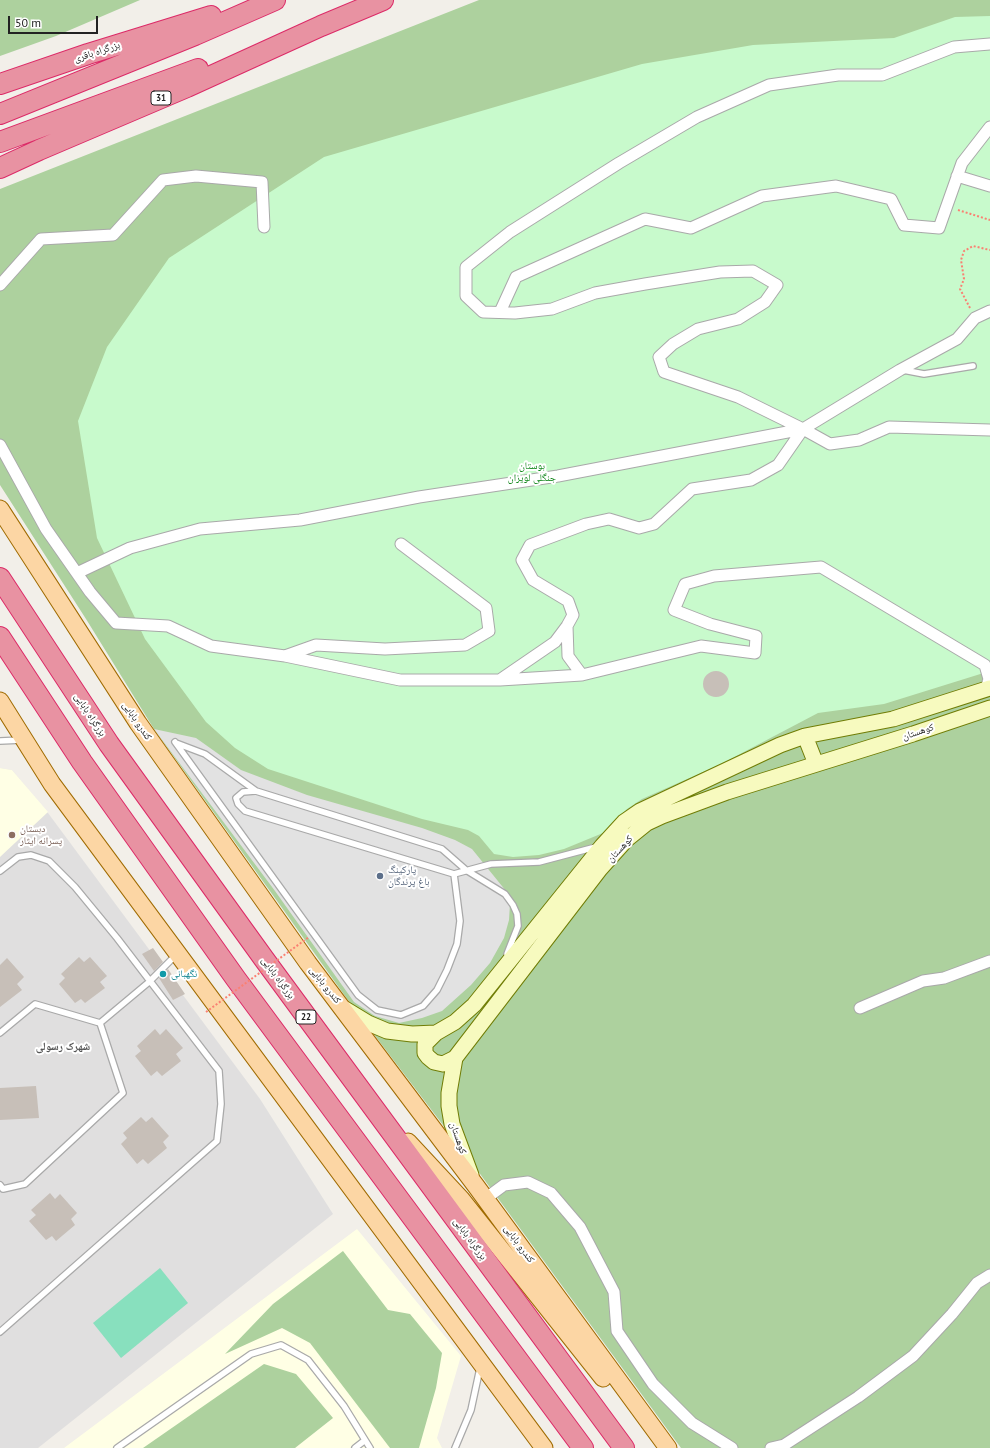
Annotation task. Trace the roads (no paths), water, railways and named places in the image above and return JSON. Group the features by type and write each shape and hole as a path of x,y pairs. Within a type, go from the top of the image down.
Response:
{"highway":[{"name":"بزرگراه باقری","path":"0,84 88,54 263,0"},
{"path":"0,114 195,35 275,0"},
{"name":"31","path":"0,168 39,150 187,88 321,26 383,0"},
{"path":"0,142 321,26"},
{"name":"بزرگراه بابایی","path":"0,578 109,744 361,1091 624,1448"},
{"path":"0,637 82,762 236,979 583,1448"}],"main road":[{"name":"کندرو بابایی","path":"0,509 138,723 303,957 343,1008 480,1192 668,1448"},
{"name":"کوهستان","path":"436,1033 464,1014 496,978 602,846 624,822 640,811 780,745 805,736 892,719 989,688"},
{"path":"0,701 52,784 544,1448"},
{"name":"کوهستان","path":"480,1192 452,1124 449,1093 455,1058 600,869 626,840 647,823 727,792 913,734 990,708"},
{"path":"805,736 816,764"},
{"path":"343,1008 368,1023 387,1030 412,1034 436,1033"},
{"path":"436,1033 425,1044 425,1053 428,1057 434,1062 443,1064 448,1063 455,1058"},
{"path":"361,1091 461,1199 660,1448"}],"street":[{"path":"990,44 954,47 882,75 838,75 769,85 697,117 619,163 510,232 466,267 466,296 483,312 552,309 595,293 653,282 720,272 753,271 777,285 765,302 738,319 698,329 673,344 659,356 664,372 738,397 830,444 859,440 889,427 990,430"},
{"path":"500,312 516,277 645,219 691,228 762,196 836,186 891,199 904,225 939,228 962,163 990,127"},
{"path":"0,285 41,239 113,235 162,180 196,176 262,182 264,227"},
{"path":"957,176 990,186"},
{"path":"77,573 130,548 200,529 300,520 419,497 566,474 803,429 900,370 956,339 975,318 990,311"},
{"path":"500,680 555,642 573,615 568,601 533,580 522,560 530,545 586,524 609,519 639,528 654,524 692,489 751,480 778,465 803,429"},
{"path":"0,445 46,529 116,624 168,626 211,646 285,656 400,680 500,680 582,674 701,646 755,653 756,636 710,624 674,610 685,584 714,576 821,567 985,665 989,679 989,688"},
{"path":"285,656 316,645 385,649 465,645 489,631 486,608 401,544"},
{"path":"567,626 568,656 582,674"},
{"path":"860,1008 923,981 944,978 990,961"},
{"path":"480,1192 504,1185 528,1182 551,1193 580,1227 614,1292 617,1331 653,1384 692,1423 732,1448"},
{"path":"771,1448 784,1445 858,1397 913,1356 952,1314 977,1283 990,1275"}],"lane":[{"path":"900,370 924,374 973,366"},
{"path":"0,741 24,740"},
{"path":"454,874 460,921 457,944 437,990 423,1006 401,1015 377,1010 358,995 175,742 205,754 256,791 442,849 466,870 505,894 513,905 517,914 518,926 496,978"},
{"path":"256,791 243,792 236,798 238,804 245,811 454,874 491,864 539,862 602,846"},
{"path":"0,872 18,856 30,855 49,861 76,887 219,1071 221,1104 217,1141 0,1332"},
{"path":"100,1023 149,982 178,953"},
{"path":"0,1034 35,1004 100,1023"},
{"path":"0,1185 3,1189 25,1184 123,1093 100,1023"},
{"path":"118,1448 251,1354 281,1344 308,1360 344,1406 364,1441 370,1448"},
{"path":"455,1448 471,1410 481,1362"},
{"path":"355,1448 364,1441"}],"place":[{"name":"دبستان پسرانه ایثار","path":"12,835"},
{"name":"پارکینگ باغ پرندگان","path":"380,876"},
{"name":"نگهبانی","path":"163,974"}],"district":[{"name":"شهرک رسولی","path":"63,1047"}],"park label":[{"name":"بوستان جنگلی لویزان","path":"532,472"}]}
